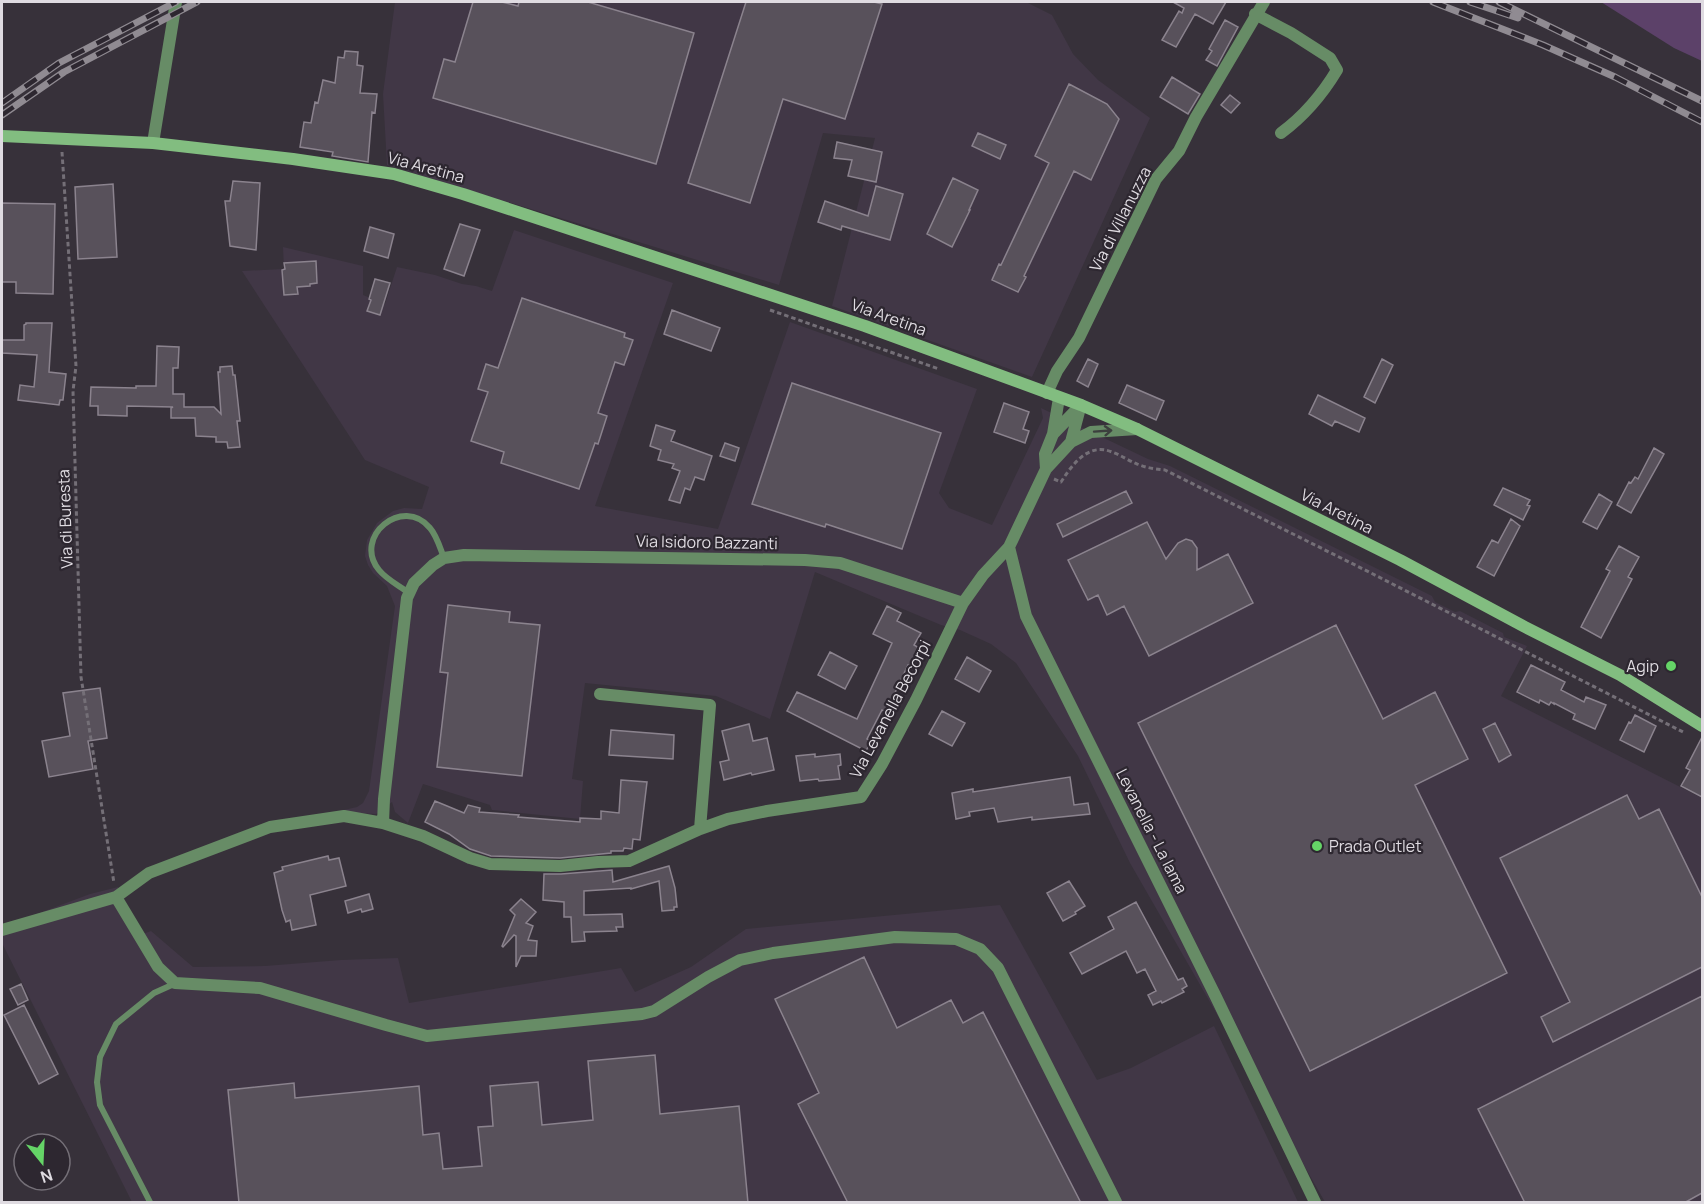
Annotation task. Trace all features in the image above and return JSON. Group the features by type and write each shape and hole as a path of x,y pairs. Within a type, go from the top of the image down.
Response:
{"street":[{"path":"153,143 176,2"},
{"name":"Via di Villanuzza","path":"1047,393 1057,371 1079,339 1156,179 1179,152 1196,117 1264,2"},
{"path":"1255,14 1291,33 1330,58 1337,70 1325,90 1298,121 1281,133"},
{"name":"Via Aretina","path":"2,136 153,143 293,159 403,176 865,326 1081,405 1137,429 1400,560 1620,675 1702,726"},
{"path":"1044,472 1045,454 1053,434 1059,398"},
{"path":"1053,434 1081,405"},
{"path":"1071,442 1081,405"},
{"path":"1009,547 1044,472 1071,442 1091,432 1137,429"},
{"name":"Via Levanella Becorpi","path":"2,930 116,897 148,873 270,827 344,816 383,823 423,836 470,858 490,864 560,866 629,861 728,819 861,797 912,709 963,603 983,575 1009,547"},
{"name":"Levanella - La lama","path":"1009,547 1026,616 1215,995 1315,1203"},
{"name":"Via Isidoro Bazzanti","path":"444,558 464,555 817,561 840,563 963,603"},
{"path":"383,823 407,598 414,583 444,558"},
{"path":"600,694 710,705 700,829"},
{"path":"116,897 158,967 175,983 260,988 427,1036 642,1014 654,1011 740,960 773,953 895,936 956,939 980,949 998,968 1116,1203"}],"lane":[{"path":"410,593 386,576 375,563 372,546 374,538 384,524 400,517 417,518 424,522 435,536 444,558"},
{"path":"150,1203 100,1105 97,1082 99,1057 116,1024 154,993 175,983"}],"path":[{"name":"Via di Buresta","path":"63,138 62,159 76,366 73,391 81,677 116,897"},
{"path":"769,310 946,371"},
{"path":"1044,472 1061,482 1072,464 1085,454 1097,449 1110,451 1139,465 1165,470 1690,735"}],"shaded area":[{"path":"395,2 1026,2 1052,15 1073,54 1098,80 1150,118 1032,377 832,306 875,138 823,133 779,285 387,165 383,94"},
{"path":"1601,2 1702,2 1702,61 1674,48"},
{"path":"514,230 673,283 595,506 718,529 790,322 977,389 939,493 949,508 992,525 1043,418 1041,408 1148,459 1170,466 1432,596 1435,602 1455,612 1460,611 1503,633 1504,637 1527,646 1501,696 1702,798 1702,1202 1325,1202 1130,863 1078,756 1016,663 991,644 815,572 770,719 716,696 585,683 572,779 583,781 580,819 492,810 490,805 423,784 408,823 395,812 392,802 376,814 335,812 357,807 363,803 369,791 395,606 387,586 368,565 365,556 367,540 377,523 393,511 404,508 422,509 429,487 365,460 242,271 284,269 283,247 363,266 363,295 368,299 385,304 397,267 492,291"},
{"path":"118,887 135,937 151,931 193,967 265,966 398,958 409,1003 621,968 635,992 691,967 746,929 1000,905 1097,1080 1131,1068 1214,1026 1298,1202 132,1202 2,943 2,927 90,894"}],"building":[{"path":"473,2 502,2 518,6 519,2 588,2 694,33 656,164 433,98 444,59 455,62"},
{"path":"746,2 874,2 882,4 845,119 783,99 750,203 688,183"},
{"path":"1173,2 1226,2 1213,24 1195,14 1176,47 1162,40 1179,11 1182,13 1184,8"},
{"path":"1225,20 1238,27 1217,66 1206,60 1212,51 1209,49"},
{"path":"345,51 358,52 357,65 363,66 360,93 377,94 375,113 372,112 368,162 332,156 333,152 300,147 304,122 311,123 323,80 335,83 338,57 344,58"},
{"path":"1172,77 1200,94 1188,114 1160,97"},
{"path":"1069,84 1107,104 1119,119 1091,180 1074,171 1018,292 992,280 1049,163 1035,156"},
{"path":"1230,95 1240,103 1231,113 1221,105"},
{"path":"978,133 1006,145 1000,159 972,146"},
{"path":"837,142 882,152 876,182 848,176 852,160 834,158"},
{"path":"953,178 978,190 952,247 927,234"},
{"path":"233,181 260,183 256,250 230,246 225,201 230,201"},
{"path":"113,184 117,257 78,259 75,187"},
{"path":"876,186 903,194 890,240 842,226 841,230 818,222 825,201 868,216"},
{"path":"2,203 55,204 53,294 16,293 16,282 2,282"},
{"path":"460,224 480,230 464,276 444,269"},
{"path":"370,227 394,234 388,258 364,251"},
{"path":"316,261 317,283 297,287 298,294 284,295 282,270 285,269 284,263"},
{"path":"375,279 390,283 380,315 367,311"},
{"path":"522,298 625,333 624,337 633,340 624,365 615,362 598,413 607,416 579,489 501,463 504,452 471,441 488,392 478,389 486,364 498,368"},
{"path":"672,310 720,328 711,351 664,334"},
{"path":"26,323 52,323 49,372 66,374 63,400 60,400 59,405 18,400 20,385 34,387 37,355 2,353 2,340 24,340"},
{"path":"157,346 179,347 178,368 173,368 173,394 184,394 184,407 214,407 221,414 218,372 220,372 220,367 232,366 240,421 237,421 240,447 228,448 227,442 216,442 216,437 196,436 195,418 171,418 173,407 127,406 127,416 98,415 98,406 90,406 91,387 156,386"},
{"path":"1088,359 1098,364 1088,387 1077,381"},
{"path":"1382,359 1393,365 1375,403 1364,397"},
{"path":"792,383 941,433 902,549 826,524 825,527 752,504"},
{"path":"1127,385 1164,401 1156,420 1119,403"},
{"path":"1318,395 1365,418 1359,432 1335,421 1332,426 1309,414"},
{"path":"1004,403 1029,412 1023,429 1029,431 1025,443 994,432"},
{"path":"656,425 675,431 671,441 712,456 704,480 695,477 690,490 685,488 680,503 669,500 680,471 672,468 674,464 658,460 661,450 650,446"},
{"path":"725,443 739,448 735,461 720,456"},
{"path":"1654,448 1664,454 1631,513 1617,505 1629,482 1631,483 1635,477 1638,479"},
{"path":"1503,488 1530,500 1527,505 1530,506 1523,520 1494,505"},
{"path":"1126,491 1132,503 1063,537 1057,524"},
{"path":"1599,494 1612,502 1597,529 1583,522"},
{"path":"1511,519 1520,526 1494,576 1477,567 1492,540 1498,543"},
{"path":"1147,522 1166,559 1178,543 1186,539 1192,541 1197,548 1197,570 1228,554 1253,603 1149,656 1124,606 1107,615 1098,595 1088,600 1068,560"},
{"path":"1619,546 1639,557 1628,577 1632,579 1601,638 1581,627 1610,571 1606,569"},
{"path":"448,605 510,612 509,622 540,625 522,776 437,767 448,673 440,672"},
{"path":"887,606 901,613 897,621 921,633 914,645 919,648 910,666 908,665 886,712 882,710 867,739 871,741 866,751 787,711 797,692 857,719 892,643 873,634"},
{"path":"1336,625 1383,719 1435,692 1468,759 1415,785 1507,973 1310,1071 1138,723"},
{"path":"830,652 857,666 845,689 818,675"},
{"path":"967,657 991,671 979,692 955,679"},
{"path":"1531,665 1565,682 1561,690 1584,702 1586,697 1606,705 1595,729 1573,719 1575,714 1554,703 1551,702 1549,705 1540,700 1539,703 1517,692"},
{"path":"100,688 107,738 88,741 93,769 49,777 42,741 70,736 63,693"},
{"path":"942,711 965,723 952,746 929,734"},
{"path":"1635,715 1656,726 1644,752 1620,740"},
{"path":"1495,723 1511,755 1499,762 1483,729"},
{"path":"749,724 753,741 767,738 774,770 724,780 720,762 729,760 722,731"},
{"path":"611,730 674,735 673,759 609,755"},
{"path":"1702,737 1702,797 1681,786 1690,770 1686,768"},
{"path":"815,754 815,757 840,754 841,765 838,766 840,779 800,781 796,756"},
{"path":"1070,777 1074,805 1088,803 1090,814 1032,820 1032,817 998,822 994,808 969,812 970,816 956,819 952,793 973,789 973,792"},
{"path":"621,780 647,782 640,840 633,839 632,849 624,848 623,851 560,858 491,856 470,849 449,834 425,822 435,801 464,813 468,805 480,808 479,812 519,815 518,817 580,822 580,818 601,819 601,811 619,813"},
{"path":"1627,795 1639,819 1659,809 1702,897 1702,967 1553,1042 1541,1017 1570,1002 1500,858"},
{"path":"328,856 329,860 339,858 346,886 310,895 316,925 292,930 290,920 286,922 282,910 274,873 283,870 282,867"},
{"path":"669,866 675,888 677,907 674,907 674,910 662,911 659,881 631,889 584,891 584,915 622,914 623,927 616,927 617,931 584,932 585,941 572,942 571,917 564,917 564,902 543,900 544,874 612,870 613,882"},
{"path":"1069,881 1085,906 1063,921 1047,893"},
{"path":"369,894 373,909 362,912 361,909 348,913 345,901"},
{"path":"521,899 536,912 526,923 533,926 528,940 537,941 536,956 521,956 516,967 516,936 514,935 502,946 515,915 510,910"},
{"path":"1136,902 1178,980 1183,978 1187,986 1182,989 1184,992 1153,1005 1148,995 1156,991 1145,969 1137,973 1126,951 1082,974 1070,953 1114,929 1108,917"},
{"path":"864,957 897,1028 951,1000 963,1023 983,1012 1081,1203 848,1203 798,1104 819,1093 775,999"},
{"path":"21,984 28,1000 18,1005 10,989"},
{"path":"1702,996 1702,1193 1684,1203 1525,1203 1478,1109"},
{"path":"24,1005 58,1074 39,1084 4,1015"},
{"path":"655,1055 660,1114 739,1106 748,1203 239,1203 228,1090 294,1083 295,1098 419,1086 423,1135 439,1133 443,1169 482,1166 478,1127 493,1126 490,1086 538,1082 542,1125 593,1120 588,1061"}],"railway":[{"path":"2,103 59,63 176,2"},
{"path":"2,115 64,72 197,2"},
{"path":"1433,2 1543,45 1615,77 1702,122"},
{"path":"1470,2 1518,18"},
{"path":"1499,2 1702,101"}],"place":[{"name":"Agip","path":"1671,666"},
{"name":"Prada Outlet","path":"1317,846"}]}
